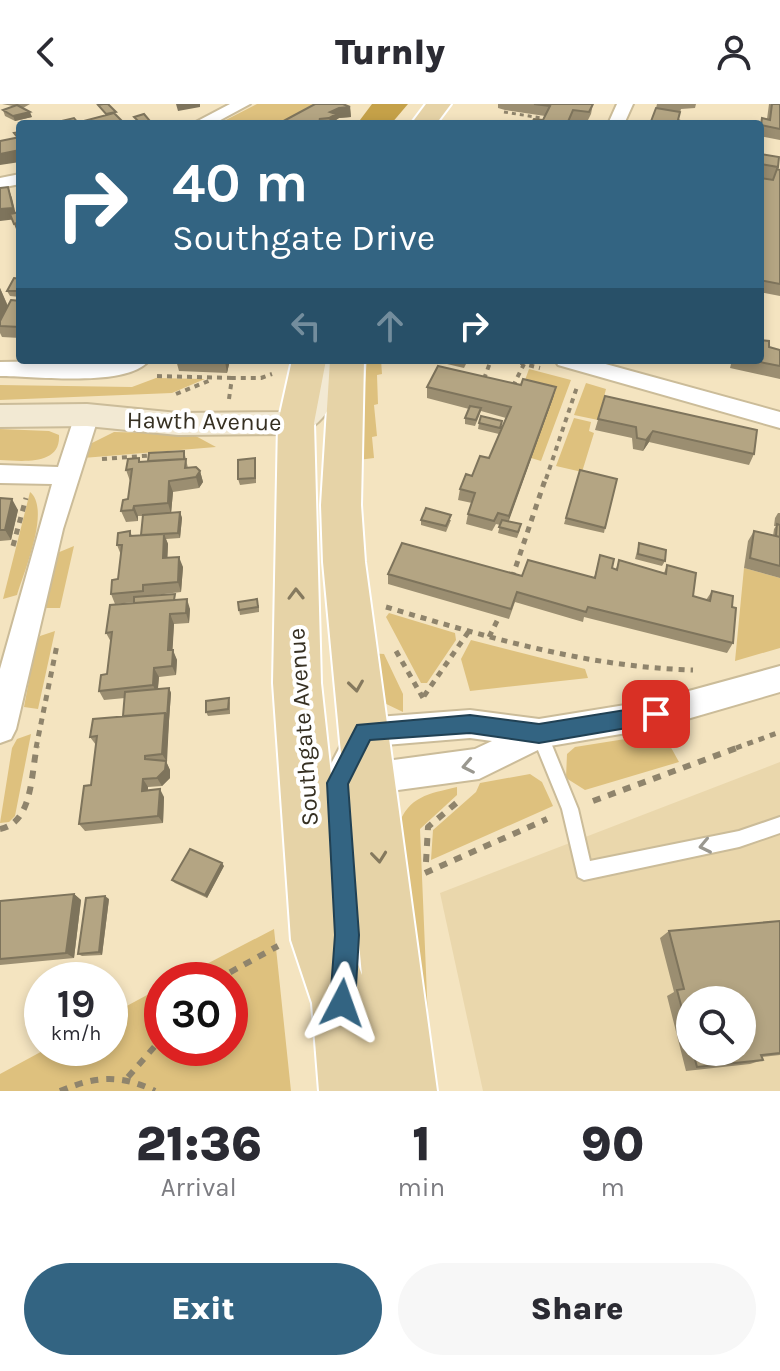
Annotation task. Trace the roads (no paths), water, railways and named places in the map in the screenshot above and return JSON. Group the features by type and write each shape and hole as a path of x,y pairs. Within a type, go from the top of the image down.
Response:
{"main road":[{"path":"426,120 439,104"},
{"name":"Southgate Avenue","path":"347,364 343,441 344,771 320,940 342,1003 351,1091"},
{"name":"Southgate Avenue","path":"300,392 297,683 344,771 405,1091"}],"street":[{"path":"208,120 242,104"},
{"path":"0,369 106,370 128,364"},
{"name":"Hawth Avenue","path":"0,416 87,415 178,424 300,392 325,364"},
{"path":"579,364 780,420"},
{"name":"Hawth Avenue","path":"87,415 226,391 300,392 334,423 343,441"},
{"path":"0,729 68,469 87,415"},
{"path":"0,474 68,469"},
{"path":"344,771 470,724 539,733 656,714 747,691 780,679"},
{"path":"344,771 479,764 539,733"}],"lane":[{"path":"539,733 570,809 584,871 739,839 780,825"}]}
